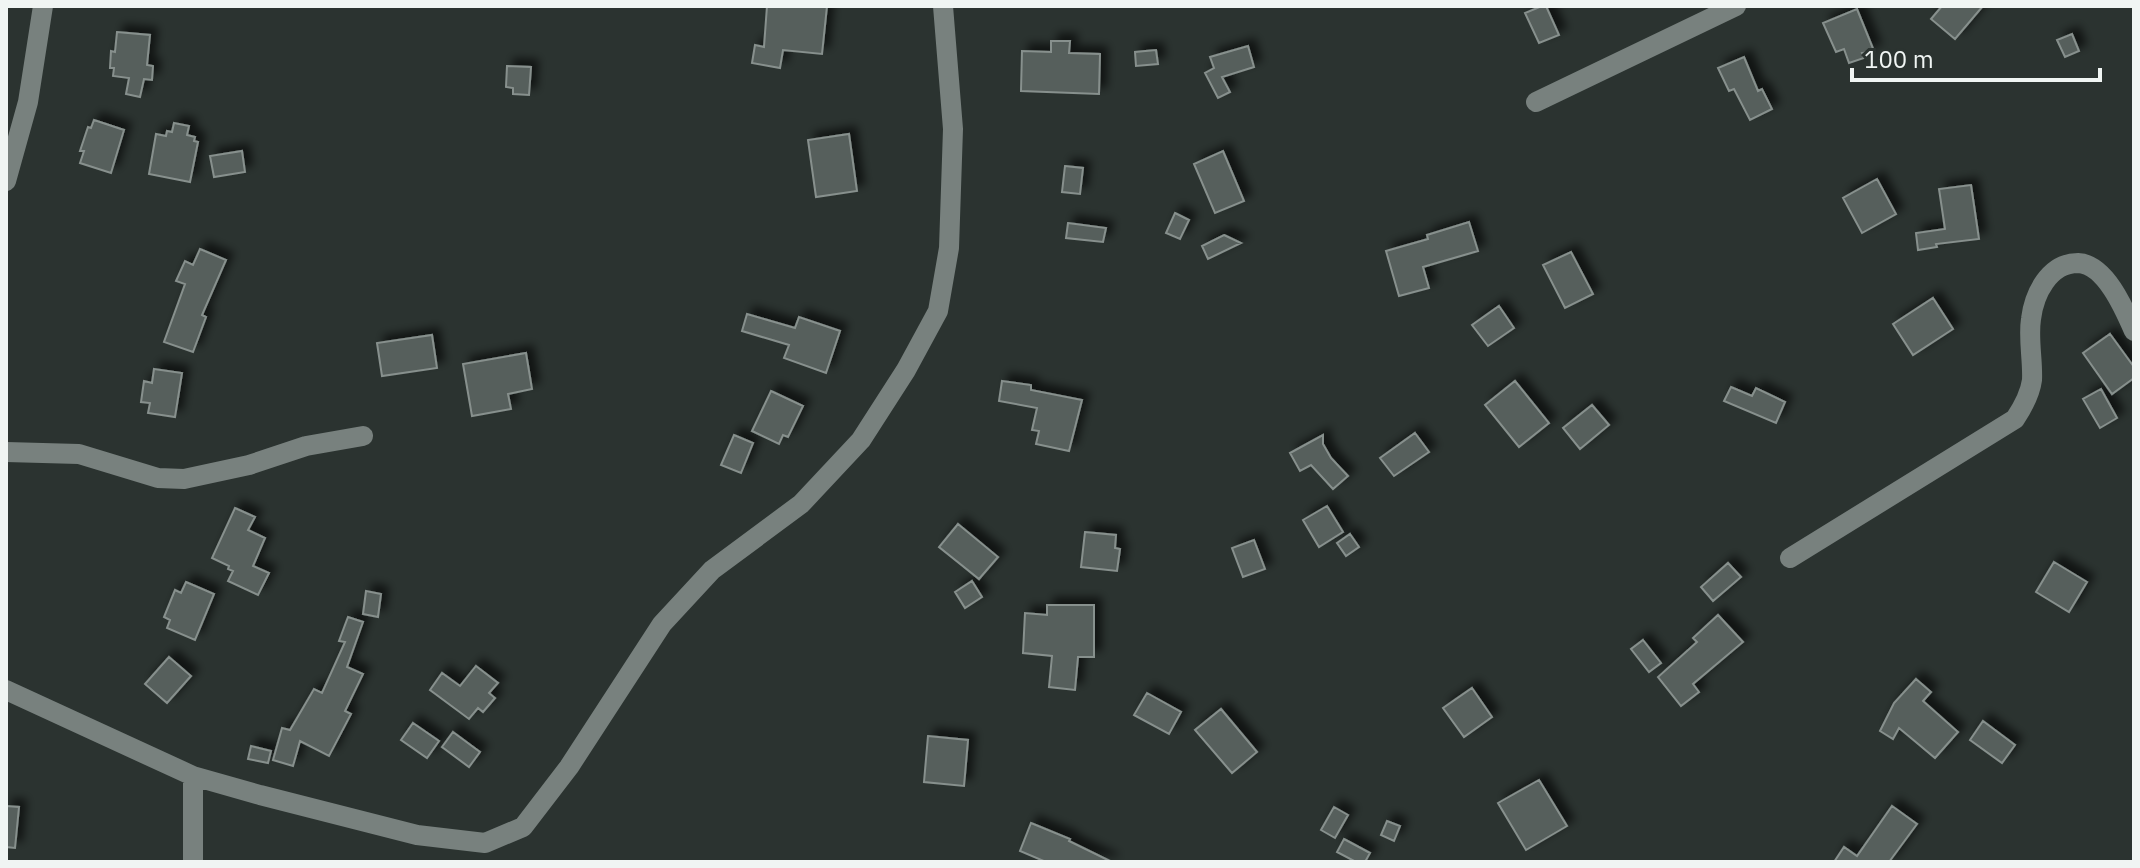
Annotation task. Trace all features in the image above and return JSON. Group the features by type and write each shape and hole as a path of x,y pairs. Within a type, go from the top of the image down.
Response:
{"street":[{"path":"6,181 28,102 43,6"},
{"path":"6,690 193,776 417,835 485,843 523,827 569,767 662,624 712,570 801,504 861,440 906,370 938,311 949,248 953,129 943,6"},
{"path":"1536,102 1670,35 1736,6"},
{"path":"1790,558 2015,419 2027,402 2032,381 2030,319 2038,292 2049,275 2067,264 2088,264 2101,275 2126,312 2134,331"},
{"path":"6,452 79,454 158,478 184,479 249,465 306,446 363,436"},
{"path":"193,776 193,862"}],"building":[{"path":"767,6 827,6 822,54 783,50 780,68 752,63 755,45 764,47"},
{"path":"1546,6 1559,35 1539,43 1525,13"},
{"path":"1942,6 1983,6 1955,39 1931,19"},
{"path":"1857,9 1874,51 1862,53 1864,58 1849,63 1844,49 1836,52 1823,23"},
{"path":"117,32 150,35 147,65 153,66 152,80 144,79 140,97 126,94 129,78 113,76 114,68 110,68"},
{"path":"2072,34 2079,51 2065,57 2057,40"},
{"path":"1051,41 1070,41 1069,53 1100,54 1099,94 1021,91 1022,51 1051,52"},
{"path":"1248,46 1254,67 1222,77 1230,92 1218,98 1205,73 1214,68 1210,57"},
{"path":"1156,50 1158,64 1136,66 1135,52"},
{"path":"1744,57 1758,91 1762,89 1772,109 1750,120 1734,89 1729,91 1718,68"},
{"path":"507,66 531,67 529,95 513,94 513,88 506,87"},
{"path":"94,120 124,130 111,173 80,163 84,151 80,151 88,127 91,128"},
{"path":"174,123 189,126 187,135 195,137 194,141 198,142 190,182 149,174 156,134 166,136 167,131 172,132"},
{"path":"849,134 857,191 816,197 808,140"},
{"path":"242,151 245,172 214,177 210,156"},
{"path":"1223,151 1244,201 1215,213 1194,164"},
{"path":"1065,166 1083,168 1080,194 1062,192"},
{"path":"1877,179 1896,214 1862,233 1843,198"},
{"path":"1971,185 1979,239 1936,244 1937,247 1918,250 1916,233 1945,229 1939,189"},
{"path":"1175,213 1189,220 1180,239 1166,233"},
{"path":"1469,222 1478,251 1423,267 1429,288 1399,296 1386,251 1428,239 1427,235"},
{"path":"1068,223 1106,228 1103,242 1066,238"},
{"path":"1224,235 1241,243 1208,259 1202,246"},
{"path":"200,249 226,260 202,315 206,317 193,352 164,342 185,284 176,281 185,261 193,265"},
{"path":"1571,252 1593,294 1565,308 1543,265"},
{"path":"1933,298 1953,329 1913,355 1893,324"},
{"path":"1499,306 1514,328 1488,346 1472,325"},
{"path":"747,314 795,328 799,317 840,331 826,373 784,358 789,345 742,331"},
{"path":"2110,334 2134,367 2134,378 2112,394 2083,353"},
{"path":"432,335 437,368 382,376 377,343"},
{"path":"526,353 532,389 508,394 511,409 472,416 463,364"},
{"path":"154,369 182,373 175,417 148,413 150,403 141,402 144,381 152,383"},
{"path":"1002,381 1031,385 1031,390 1082,400 1069,451 1036,444 1039,431 1032,430 1037,408 999,401"},
{"path":"1515,381 1549,423 1519,447 1485,405"},
{"path":"1731,387 1752,396 1756,388 1785,402 1776,423 1724,401"},
{"path":"2101,389 2117,418 2100,428 2083,399"},
{"path":"771,391 803,406 788,437 783,435 779,444 752,431"},
{"path":"1592,405 1609,425 1580,449 1563,428"},
{"path":"1415,433 1429,452 1394,476 1380,458"},
{"path":"734,435 753,443 741,473 721,465"},
{"path":"1323,435 1323,444 1331,458 1348,476 1333,489 1311,465 1300,471 1290,453"},
{"path":"1327,506 1343,532 1319,547 1303,520"},
{"path":"235,508 255,517 248,530 265,538 253,566 269,573 258,595 228,581 233,571 212,558"},
{"path":"958,524 998,557 979,579 939,547"},
{"path":"1085,532 1116,535 1115,548 1120,549 1117,571 1081,567"},
{"path":"1350,534 1359,547 1346,556 1337,543"},
{"path":"1254,540 1265,569 1243,577 1232,548"},
{"path":"2054,562 2087,582 2069,612 2036,592"},
{"path":"1728,563 1741,577 1713,601 1701,587"},
{"path":"972,581 982,597 965,608 955,592"},
{"path":"186,582 214,594 195,640 167,628 170,620 164,617 175,590 181,593"},
{"path":"366,591 381,594 378,617 363,614"},
{"path":"1047,605 1094,605 1094,657 1078,657 1075,690 1049,687 1052,656 1023,653 1025,613 1047,615"},
{"path":"1718,615 1743,642 1693,684 1699,692 1681,706 1658,677 1697,642 1693,638"},
{"path":"348,617 363,622 347,667 363,674 345,711 351,714 329,756 300,741 293,766 273,760 282,728 290,730 314,689 322,693 345,642 339,641"},
{"path":"1643,640 1661,663 1649,672 1631,649"},
{"path":"169,657 191,676 167,703 145,684"},
{"path":"476,666 498,683 489,693 495,698 483,712 478,708 469,719 430,690 442,673 460,686"},
{"path":"1916,679 1931,692 1923,701 1958,732 1935,758 1899,728 1893,739 1880,731 1894,703"},
{"path":"1472,688 1492,717 1464,737 1443,708"},
{"path":"1147,693 1181,712 1169,734 1134,715"},
{"path":"1221,709 1257,752 1232,773 1195,730"},
{"path":"1983,721 2015,745 2002,763 1970,740"},
{"path":"413,723 439,741 427,758 401,740"},
{"path":"453,732 480,752 469,767 442,747"},
{"path":"928,736 968,740 964,786 924,782"},
{"path":"251,746 271,751 268,763 248,759"},
{"path":"1539,780 1567,826 1526,850 1498,803"},
{"path":"6,806 19,807 15,848 6,847"},
{"path":"1892,806 1917,824 1889,862 1834,862 1844,847 1857,856"},
{"path":"1334,807 1348,815 1335,838 1321,830"},
{"path":"1387,821 1400,826 1394,841 1381,835"},
{"path":"1031,823 1070,839 1112,862 1046,862 1020,851"},
{"path":"1344,839 1370,853 1365,862 1356,862 1337,852"}]}
